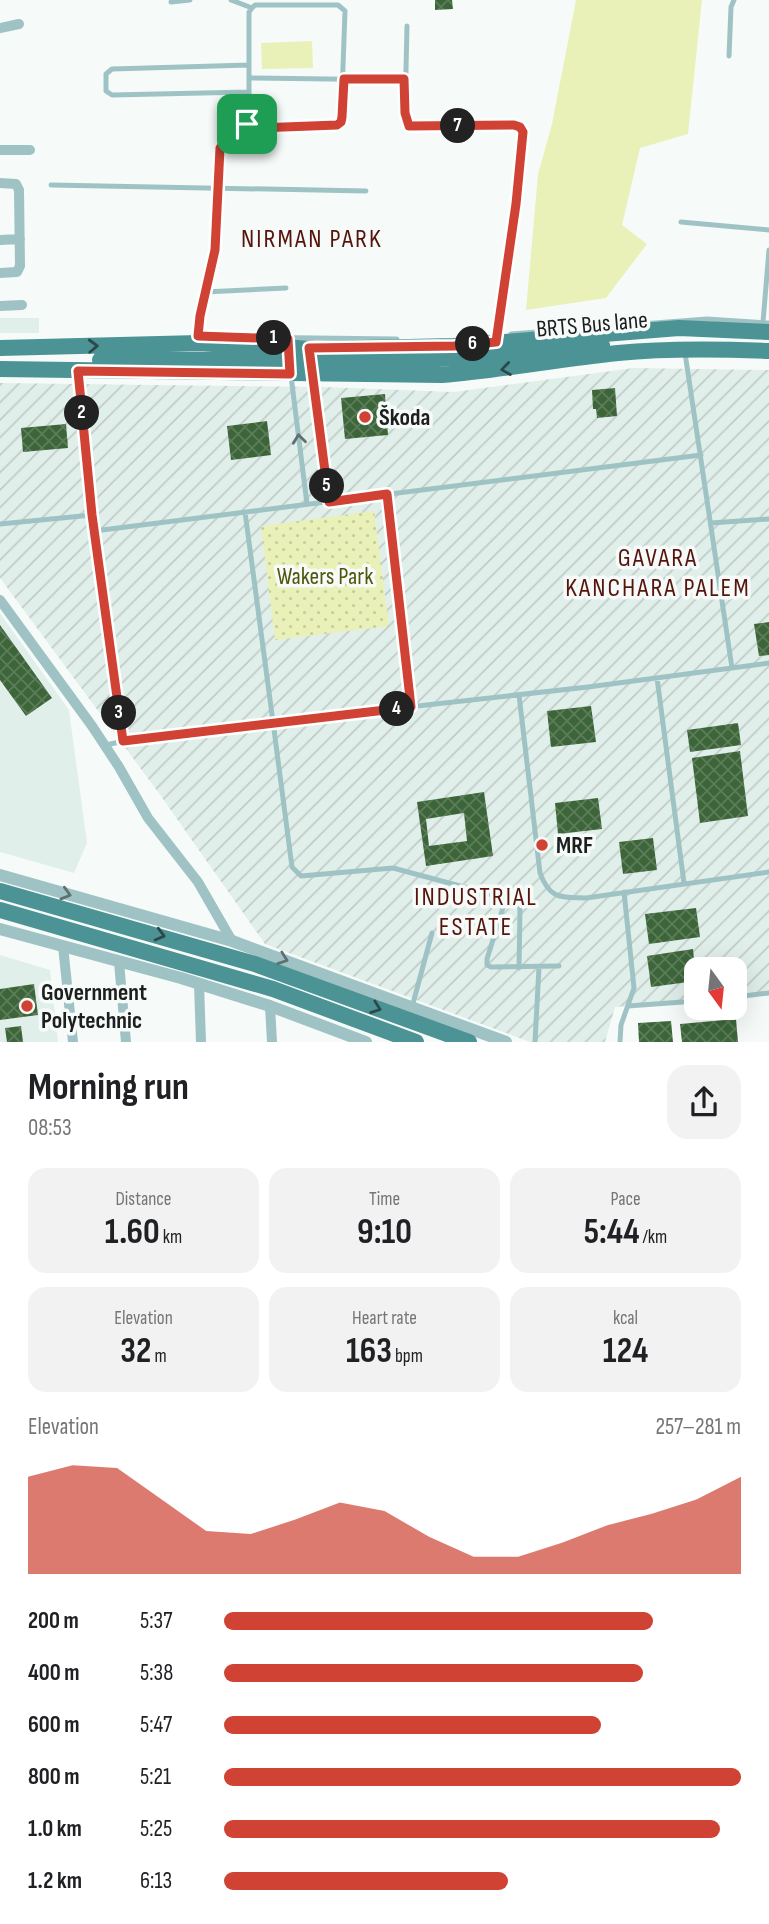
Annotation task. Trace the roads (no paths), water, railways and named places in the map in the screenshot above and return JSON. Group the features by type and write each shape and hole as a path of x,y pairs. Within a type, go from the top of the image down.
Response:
{"main road":[{"path":"0,360 310,355 454,346 496,339 679,328 767,326"},
{"name":"BRTS Bus lane","path":"310,355 438,359 671,340 769,342"},
{"path":"0,348 199,344 289,355"},
{"path":"0,369 78,371 310,355 442,375 487,372 619,353 685,350 769,351"},
{"path":"0,891 255,964 468,1042"},
{"path":"0,910 247,981 416,1042"}],"street":[{"path":"0,28 19,24"},
{"path":"0,150 30,150"},
{"path":"0,183 13,183 18,186 20,239 19,270 0,273"},
{"path":"0,240 20,239"},
{"path":"0,306 22,305"},
{"path":"0,600 105,746 148,818 198,882 232,940"},
{"path":"0,875 232,940 506,1042"},
{"path":"0,929 199,984 270,1006 366,1042"},
{"path":"63,946 73,1042"},
{"path":"119,962 126,1042"},
{"path":"199,984 201,1042"},
{"path":"270,1006 272,1042"}],"lane":[{"path":"171,2 191,0"},
{"path":"231,0 251,8 260,5 343,7 344,79 341,122 337,125 258,128 247,124"},
{"path":"729,55 731,7 734,0"},
{"path":"251,8 249,120 232,133 220,148 215,250 198,336 289,355 307,504"},
{"path":"407,26 404,79 405,113 409,126 514,125 520,127 523,132 516,204 496,339"},
{"path":"249,65 112,69 106,74 106,91 112,95 249,92"},
{"path":"249,78 404,79"},
{"path":"51,185 366,191"},
{"path":"681,222 769,230"},
{"path":"767,326 769,250"},
{"path":"205,292 286,288"},
{"path":"685,350 732,667"},
{"path":"310,355 329,502"},
{"path":"78,371 92,515 123,741"},
{"path":"94,531 701,455"},
{"path":"387,494 411,707"},
{"path":"245,512 292,867 300,876 393,868 506,898 519,904 519,968"},
{"path":"0,524 92,515"},
{"path":"711,523 769,519"},
{"path":"105,746 123,741 273,722 519,695 769,663"},
{"path":"657,678 684,883"},
{"path":"519,695 540,873 548,890 557,897 586,898 769,872"},
{"path":"620,1042 621,1025 634,988 624,892"},
{"path":"506,898 487,965 519,968 559,966"},
{"path":"412,1007 432,933"},
{"path":"535,1042 539,967"},
{"path":"747,996 769,993"},
{"path":"628,1006 684,1002"}],"place":[{"name":"Škoda","path":"365,417"},
{"name":"MRF","path":"542,845"},
{"name":"Government Polytechnic","path":"27,1006"}],"district":[{"name":"NIRMAN PARK","path":"312,238"},
{"name":"GAVARA KANCHARA PALEM","path":"658,572"},
{"name":"INDUSTRIAL ESTATE","path":"476,911"}],"park label":[{"name":"Wakers Park","path":"325,576"}]}
